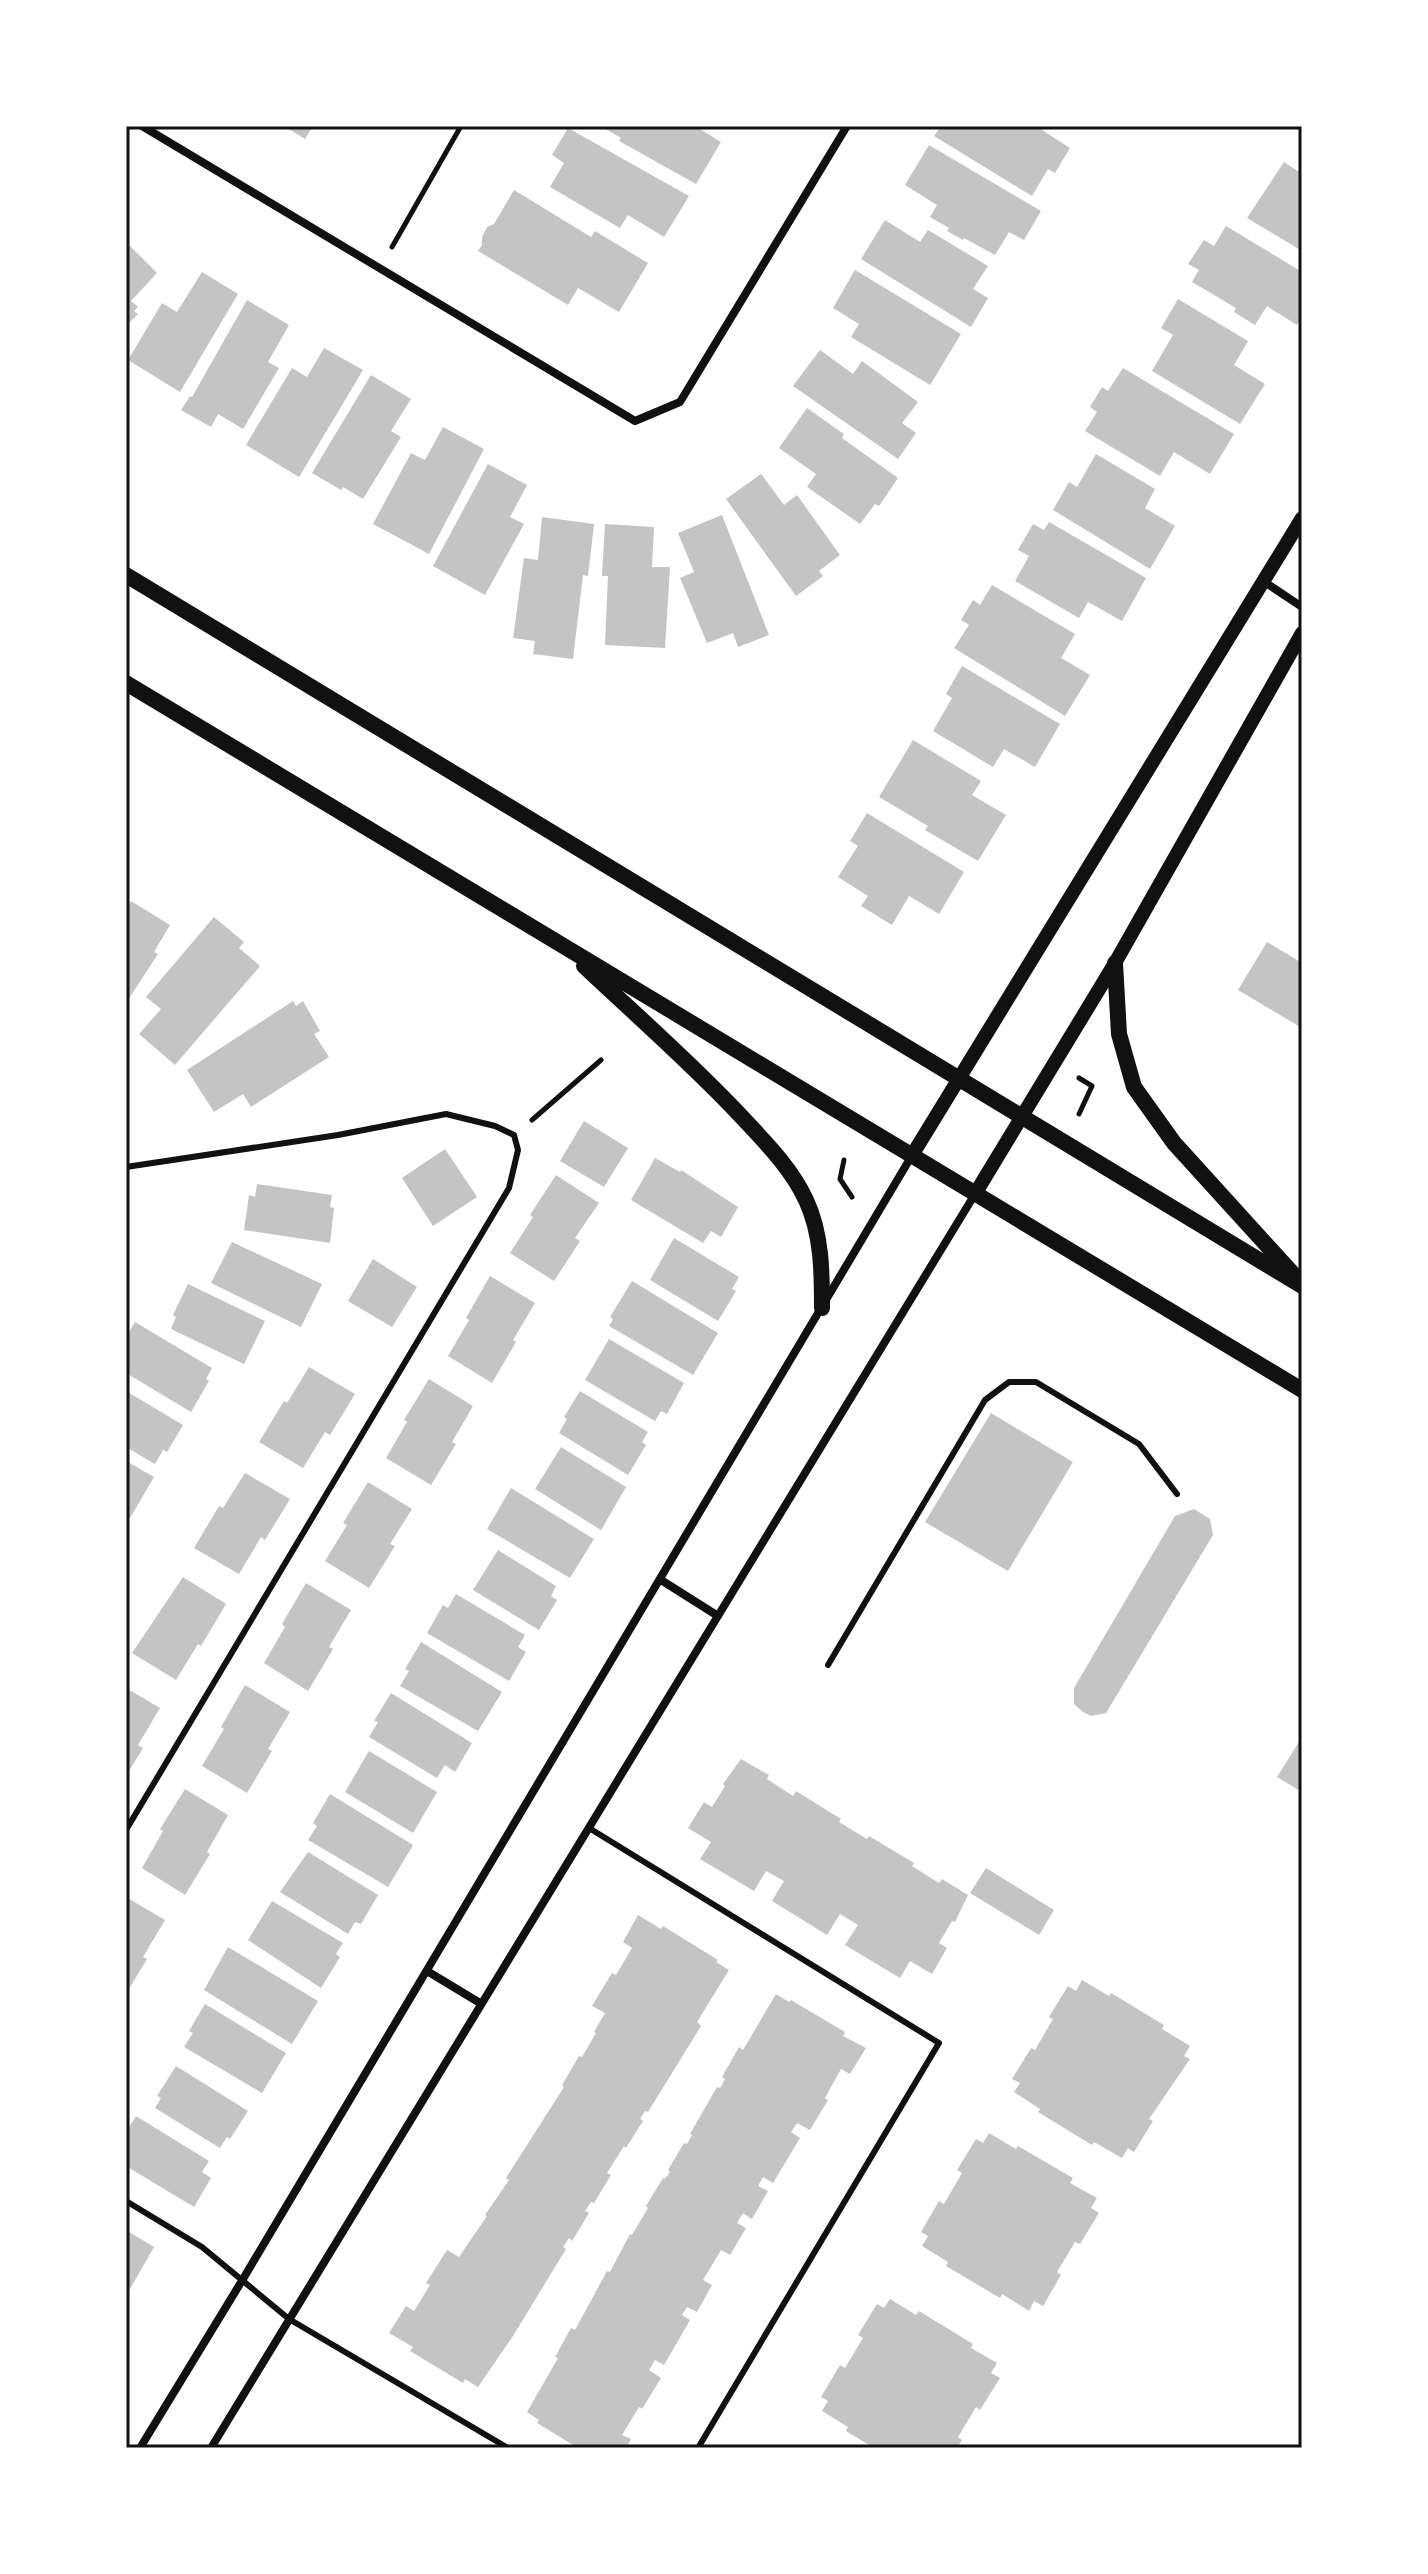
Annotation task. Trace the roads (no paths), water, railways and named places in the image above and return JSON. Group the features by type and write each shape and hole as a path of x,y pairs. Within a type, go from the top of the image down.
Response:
{"main road":[{"path":"126,575 1022,1119 1302,1285"},
{"path":"126,683 1302,1390"},
{"path":"559,943 714,1087 769,1146 792,1176 812,1215 821,1258 822,1308"},
{"path":"1115,963 1119,1034 1134,1087 1174,1143 1302,1285"}],"street":[{"path":"142,126 635,421 680,402 847,126"},
{"path":"140,2448 911,1157 1302,518"},
{"path":"1262,581 1302,607"},
{"path":"211,2448 1022,1119 1115,963 1302,633"},
{"path":"661,1580 718,1616"},
{"path":"427,1971 480,2003"}],"lane":[{"path":"126,1167 338,1135 446,1114 495,1126 514,1135 518,1150 509,1188 126,1830"},
{"path":"828,1665 985,1400 1009,1382 1036,1382 1139,1444 1177,1494"},
{"path":"589,1828 939,2043 698,2448"},
{"path":"126,2201 202,2247 289,2319 508,2448"}]}
